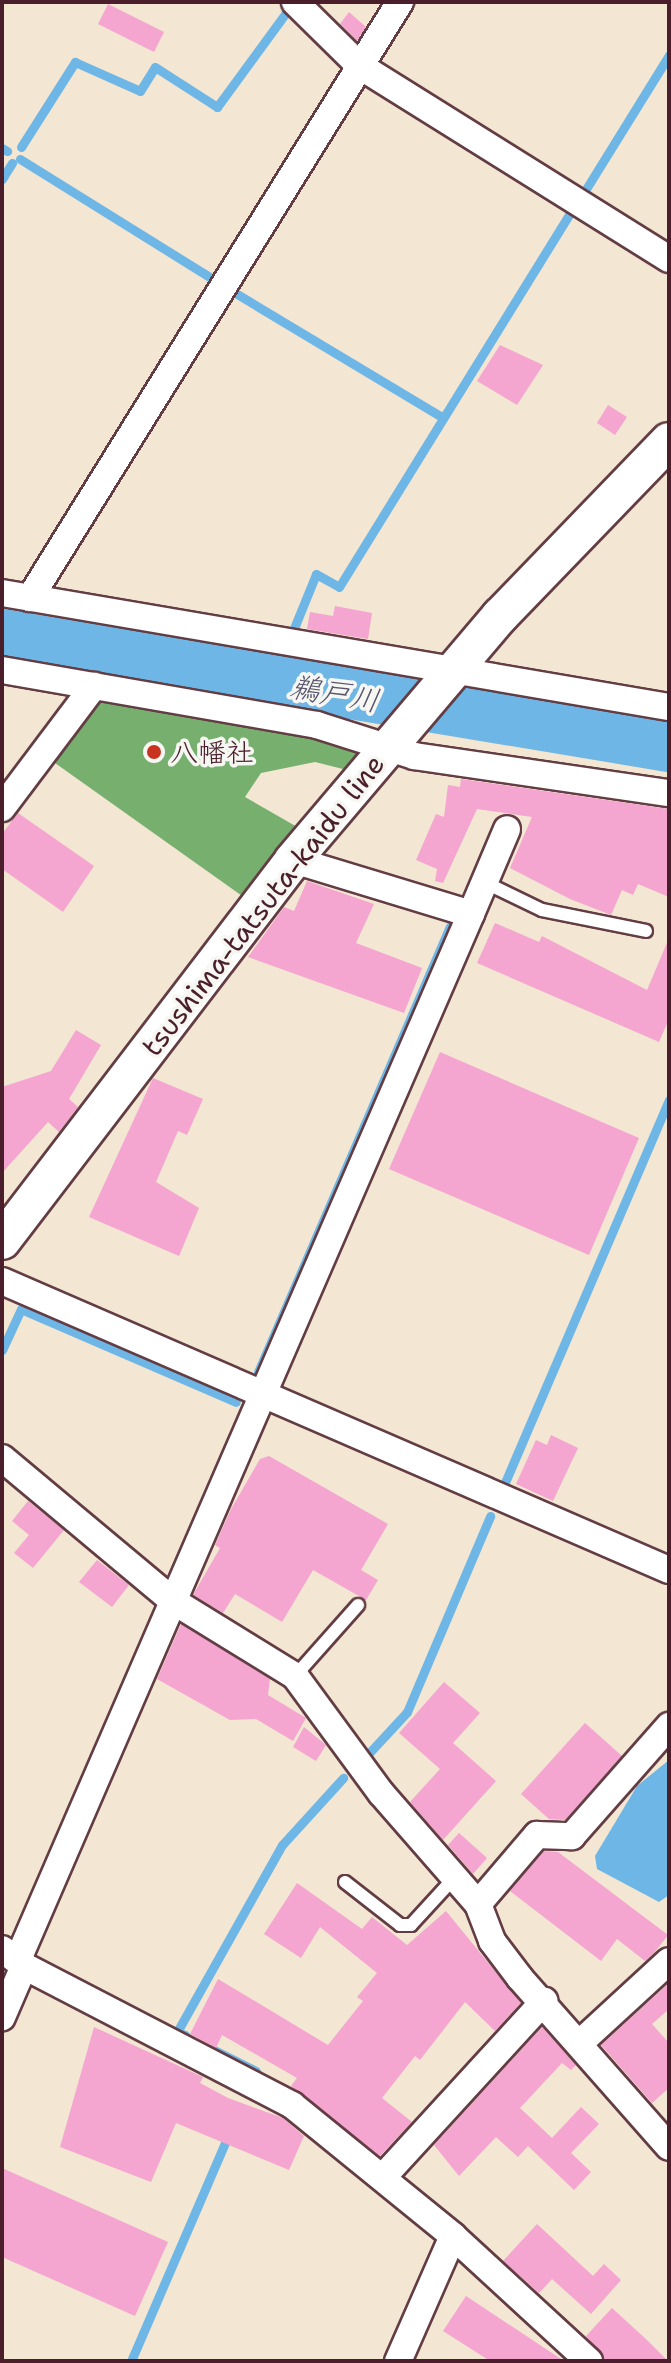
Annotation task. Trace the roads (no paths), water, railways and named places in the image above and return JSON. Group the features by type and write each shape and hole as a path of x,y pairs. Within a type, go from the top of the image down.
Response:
{"main road":[{"name":"tsushima-tatsuta-kaidu line","path":"2,1241 293,860 454,670 669,441"}],"street":[{"path":"295,2 360,66 669,259"},
{"path":"30,598 400,2"},
{"path":"2,593 669,707"},
{"path":"2,670 317,725 390,745 669,793"},
{"path":"2,808 94,686"},
{"path":"2,2017 15,1957 173,1601 507,829"},
{"path":"293,860 471,914"},
{"path":"2,1281 669,1570"},
{"path":"2,1458 173,1601 295,1676 381,1793 478,1904 492,1941 582,2041 669,2147"},
{"path":"478,1904 537,1835 572,1836 669,1726"},
{"path":"15,1957 292,2105 453,2236 589,2361"},
{"path":"582,2041 669,1961"},
{"path":"383,2177 544,2001"},
{"path":"398,2361 453,2236"}],"lane":[{"path":"484,882 542,910 646,931"},
{"path":"295,1676 358,1605"},
{"path":"345,1882 400,1925 411,1925 455,1876"}],"water":[{"path":"669,1760 669,1895 659,1902 597,1869 595,1856 637,1786"}],"waterway":[{"path":"21,147 75,62 140,91 155,67 217,107 285,14"},
{"path":"586,189 669,55"},
{"path":"2,148 7,151"},
{"path":"20,159 211,278"},
{"path":"2,179 12,163"},
{"path":"290,638 316,574 339,587 571,212"},
{"path":"232,291 443,418"},
{"name":"鵜戸川","path":"2,635 669,746"},
{"path":"104,677 111,655"},
{"path":"258,1372 450,927"},
{"path":"503,1487 669,1100"},
{"path":"2,1350 21,1309 236,1402"},
{"path":"370,1752 407,1712 490,1516"},
{"path":"185,2035 177,2032 282,1845 343,1778"},
{"path":"212,2049 256,2071"},
{"path":"131,2361 229,2133"}],"place":[{"name":"八幡社","path":"154,752"}]}
